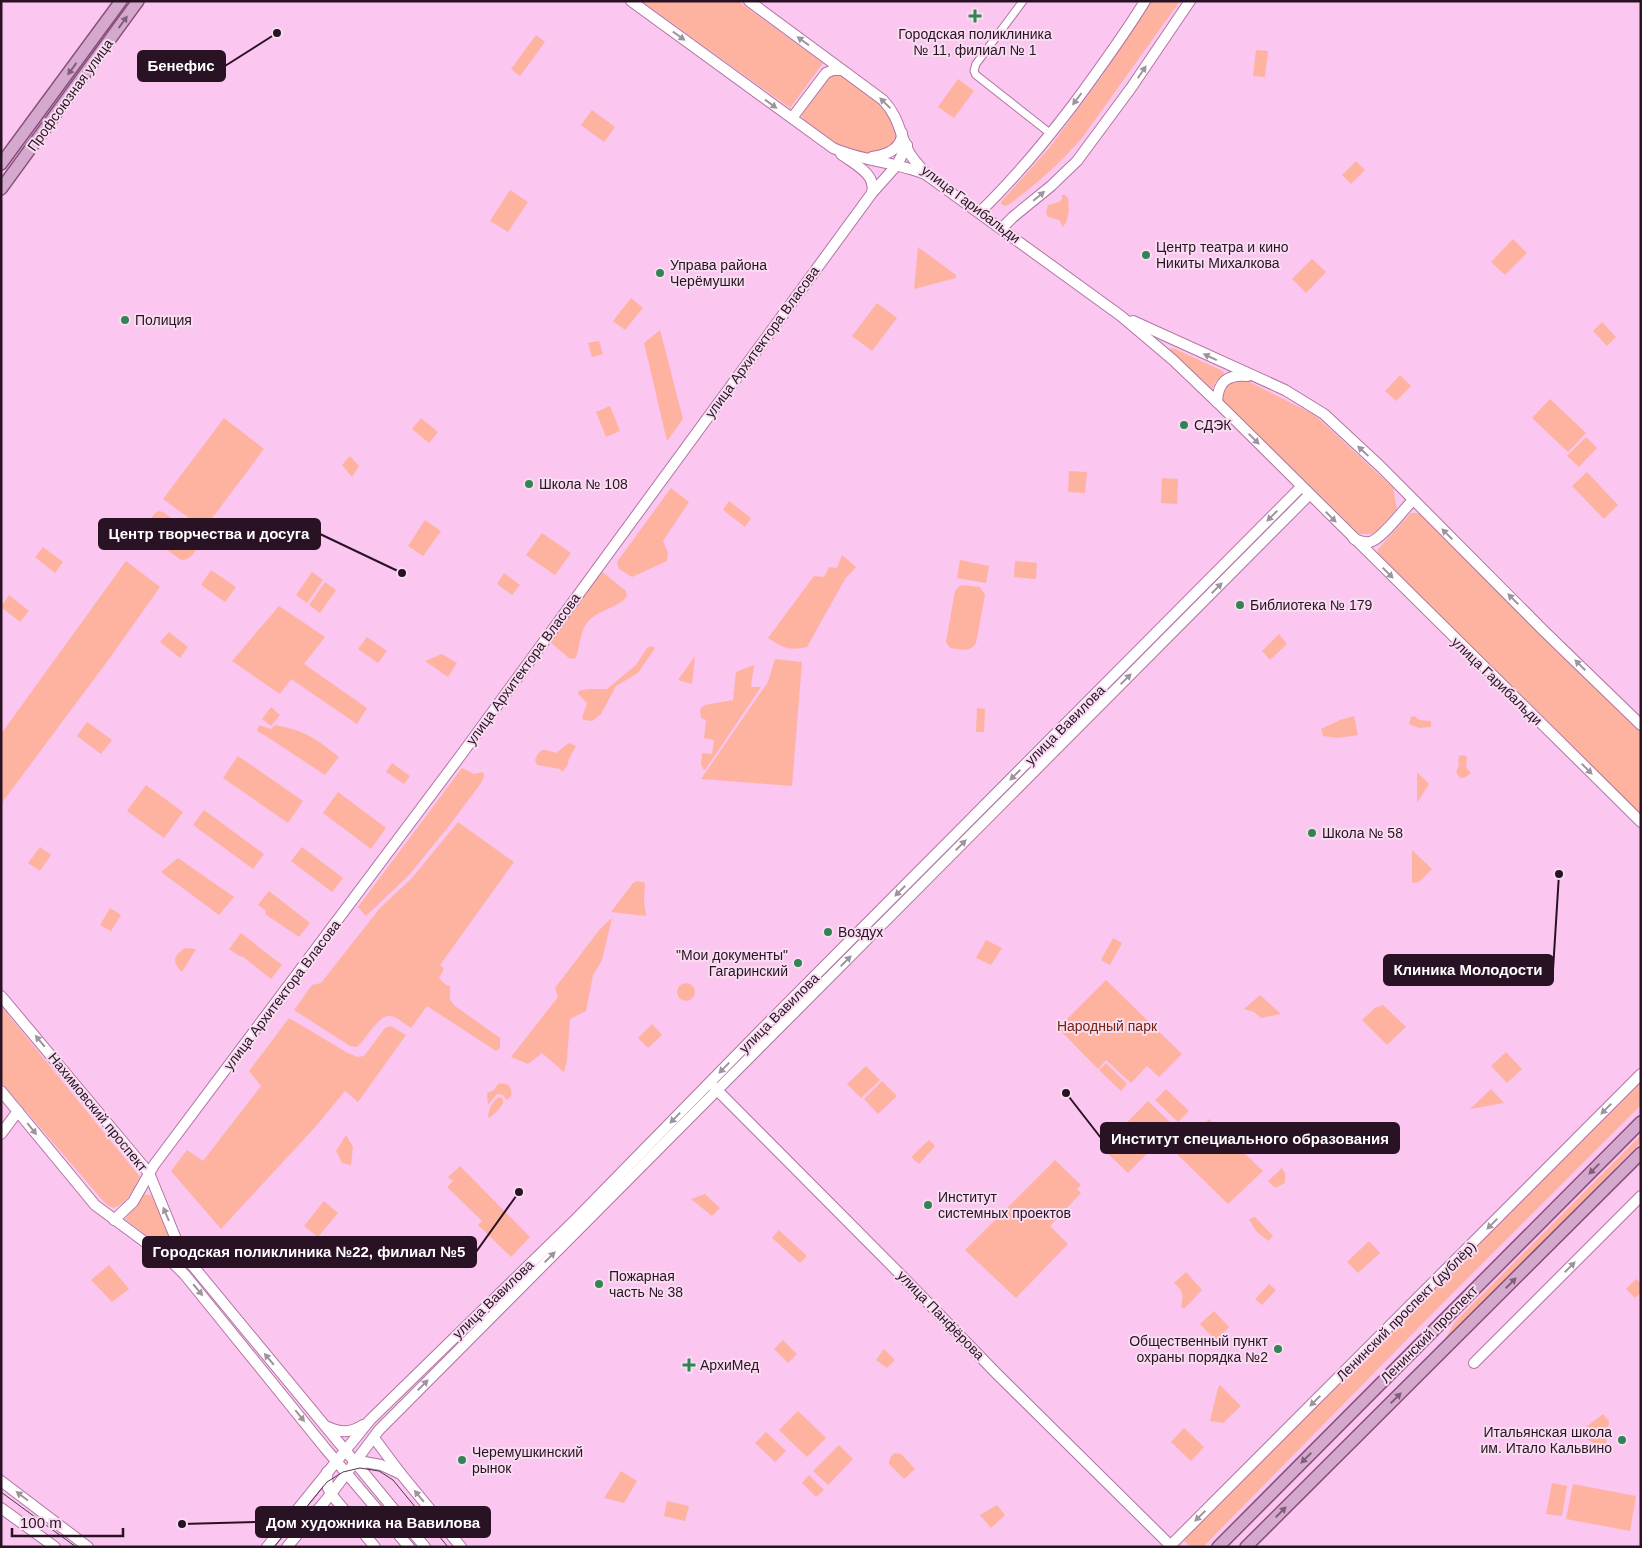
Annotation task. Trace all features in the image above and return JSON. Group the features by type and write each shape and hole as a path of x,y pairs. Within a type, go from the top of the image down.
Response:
{"main road":[{"name":"Профсоюзная улица","path":"1,164 121,1"},
{"name":"Профсоюзная улица","path":"1,189 138,1"},
{"name":"Ленинский проспект","path":"1218,1547 1641,1122"},
{"name":"Ленинский проспект","path":"1246,1547 1641,1153"}],"street":[{"path":"631,1 870,177 873,185 872,193"},
{"name":"улица Гарибальди","path":"749,1 883,100 895,114 914,160 928,176 1121,316 1173,360 1641,822"},
{"path":"1023,1 976,64 974,71 976,75 1050,134"},
{"path":"980,212 1016,175 1050,134 1104,63 1145,1"},
{"path":"1002,228 1051,186 1077,160 1128,93 1190,1"},
{"path":"792,118 826,72 842,70"},
{"path":"866,158 891,152 900,144 902,132"},
{"name":"улица Архитектора Власова","path":"114,1220 133,1202 149,1173 461,755 872,193 897,164 907,145"},
{"path":"833,148 848,154 911,168 928,176"},
{"name":"улица Гарибальди","path":"1121,316 1285,390 1324,414 1381,467 1641,724"},
{"name":"улица Гарибальди","path":"1217,402 1219,387 1224,381 1232,376 1239,375 1254,377"},
{"name":"улица Вавилова","path":"267,1547 370,1420 576,1219 1301,487"},
{"name":"улица Вавилова","path":"286,1547 331,1494 354,1461 403,1406 1309,496"},
{"path":"1354,539 1372,542 1413,500"},
{"name":"Нахимовский проспект","path":"1,996 149,1173 178,1244 188,1260 425,1547"},
{"name":"Ленинский проспект (дублёр)","path":"1171,1546 1641,1074"},
{"name":"улица Панфёрова","path":"710,1083 997,1374 1171,1546"},
{"path":"1,1091 95,1205 172,1262 185,1275 325,1448 409,1547"},
{"path":"1,1134 18,1111"},
{"path":"1474,1363 1641,1196"},
{"path":"392,1398 390,1404 392,1406 397,1409 403,1406"},
{"path":"327,1427 337,1431 349,1432 361,1427 370,1420"},
{"path":"374,1438 461,1547"},
{"path":"325,1448 328,1462 328,1488 331,1494 375,1547"},
{"path":"337,1462 354,1461 381,1465 401,1474"},
{"path":"1,1481 88,1547"},
{"path":"1,1508 55,1547"}],"green space":[{"path":"641,1 738,1 823,63 790,108"},
{"path":"1151,1 1180,1 1082,138 1028,190 1008,205 1001,204 1050,147 1102,76"},
{"path":"536,35 545,42 520,76 511,69"},
{"path":"1256,50 1268,51 1265,77 1253,76"},
{"path":"838,74 875,99 889,113 897,135 894,146 872,153 853,152 835,144 803,121 803,110 828,77"},
{"path":"958,79 974,91 954,118 938,107"},
{"path":"592,110 615,127 604,142 581,125"},
{"path":"1356,161 1365,170 1351,184 1342,175"},
{"path":"510,190 528,202 508,232 490,221"},
{"path":"1062,195 1068,198 1069,205 1068,217 1063,227 1059,220 1048,217 1046,213 1048,205 1059,202 1062,199"},
{"path":"1513,239 1527,253 1505,275 1491,262"},
{"path":"918,247 956,275 956,278 914,289"},
{"path":"1312,259 1326,272 1306,293 1292,279"},
{"path":"631,298 643,308 625,330 613,321"},
{"path":"877,303 897,318 872,351 852,336"},
{"path":"1602,322 1616,337 1607,346 1593,331"},
{"path":"660,330 683,419 667,441 644,343"},
{"path":"599,341 603,354 592,357 588,343"},
{"path":"1173,348 1223,371 1224,374 1215,382 1211,392 1167,353 1169,349"},
{"path":"1400,375 1411,386 1396,401 1385,391"},
{"path":"1233,380 1248,381 1315,415 1393,488 1397,509 1375,534 1356,534 1221,404 1222,390"},
{"path":"1550,399 1586,433 1568,452 1532,418"},
{"path":"610,406 620,431 606,437 596,412"},
{"path":"224,418 264,449 204,529 163,499"},
{"path":"421,418 438,432 429,443 412,429"},
{"path":"1586,437 1597,448 1579,467 1567,456"},
{"path":"350,456 359,466 352,477 342,465"},
{"path":"1069,471 1087,472 1085,493 1068,492"},
{"path":"1587,472 1618,505 1604,519 1572,486"},
{"path":"1162,478 1178,479 1177,504 1161,503"},
{"path":"671,488 689,502 663,541 668,553 667,561 632,577 619,569 617,562"},
{"path":"729,501 751,518 745,527 723,510"},
{"path":"159,511 198,538 199,545 187,559 181,560 145,534 145,526 155,513"},
{"path":"1411,513 1420,513 1641,732 1641,818 1377,556 1378,549"},
{"path":"425,520 441,531 423,556 408,546"},
{"path":"542,533 571,553 555,575 526,555"},
{"path":"43,547 63,562 55,573 35,557"},
{"path":"842,555 856,567 845,579 807,647 786,648 768,638 814,576 824,577 829,567 837,568"},
{"path":"960,560 989,566 986,583 957,578"},
{"path":"126,561 160,587 1,804 1,734"},
{"path":"1015,561 1037,563 1036,579 1014,577"},
{"path":"211,570 236,587 225,602 201,585"},
{"path":"601,571 626,591 627,596 623,601 598,614 587,623 582,633 576,658 570,659 550,642"},
{"path":"312,572 323,580 307,603 296,595"},
{"path":"504,573 520,585 512,595 497,584"},
{"path":"325,582 336,590 320,613 309,605"},
{"path":"961,585 980,587 985,595 976,643 971,648 964,650 950,648 946,642 955,591"},
{"path":"9,595 29,611 20,622 1,607"},
{"path":"279,606 325,637 304,664 367,708 357,724 291,679 280,694 232,661"},
{"path":"169,632 188,647 180,658 160,642"},
{"path":"1279,634 1287,644 1270,660 1262,651"},
{"path":"367,637 387,651 378,663 358,649"},
{"path":"651,646 655,648 638,673 616,686 601,714 592,721 584,720 582,718 587,703 578,694 579,691 607,689 636,665 647,648"},
{"path":"442,654 457,663 448,677 425,661"},
{"path":"695,656 692,684 678,680"},
{"path":"775,659 802,662 792,786 701,779 768,682"},
{"path":"754,665 751,687 761,687 705,770 701,764 702,753 712,754 714,740 704,738 706,720 701,718 700,709 705,705 733,700 736,672"},
{"path":"271,707 280,715 271,726 262,719"},
{"path":"977,708 985,709 984,732 976,732"},
{"path":"1354,716 1358,735 1338,738 1323,736 1321,729"},
{"path":"1414,716 1419,720 1431,721 1431,727 1419,728 1409,724 1411,717"},
{"path":"87,722 112,740 101,754 77,736"},
{"path":"259,725 271,729 275,725 303,733 339,757 325,775 257,731"},
{"path":"569,743 576,746 567,766 562,772 560,769 537,765 535,760 541,751 545,750 556,753"},
{"path":"1464,755 1467,757 1466,767 1471,773 1464,778 1460,778 1456,772 1459,765 1459,756"},
{"path":"238,756 303,801 288,823 223,778"},
{"path":"392,763 410,776 404,784 386,772"},
{"path":"462,768 474,774 483,772 484,776 481,783 409,875 366,916 358,907"},
{"path":"1417,772 1429,784 1417,803"},
{"path":"146,785 183,812 164,838 127,811"},
{"path":"338,792 386,828 371,849 323,813"},
{"path":"204,810 264,854 253,869 193,825"},
{"path":"458,822 514,862 440,965 444,969 439,978 446,985 450,986 450,1000 455,1006 500,1038 500,1048 496,1051 427,1006 411,1028 391,1016 382,1018 357,1047 350,1046 294,1010 312,985 321,983 380,908 412,878"},
{"path":"40,847 51,855 40,871 28,863"},
{"path":"302,847 343,878 332,892 291,861"},
{"path":"1412,850 1432,869 1419,882 1412,883"},
{"path":"178,858 234,897 219,915 161,872"},
{"path":"637,881 645,883 644,901 646,916 611,912 633,883"},
{"path":"269,891 310,923 299,937 265,914 266,911 258,905"},
{"path":"110,908 121,915 111,931 100,925"},
{"path":"612,918 602,960 593,975 586,1011 570,1019 567,1060 564,1072 542,1053 528,1064 511,1057 558,997 555,988 600,929"},
{"path":"241,933 282,965 271,979 242,956 229,949"},
{"path":"1113,938 1122,943 1110,965 1101,960"},
{"path":"986,940 1002,948 991,965 976,958"},
{"path":"185,948 196,949 182,972 176,965 175,959 178,953"},
{"name":"Народный парк","path":"1106,980 1182,1054 1159,1077 1147,1066 1131,1083 1106,1060 1098,1069 1058,1028"},
{"path":"686,983 692,986 695,992 692,998 686,1001 680,998 677,992 680,986"},
{"path":"1260,995 1281,1014 1261,1018 1254,1012 1244,1009"},
{"path":"1383,1005 1406,1027 1387,1045 1362,1020 1375,1008"},
{"path":"1,1006 140,1177 130,1195 119,1206 114,1208 105,1203 1,1082"},
{"path":"289,1018 357,1057 364,1056 385,1028 391,1026 406,1035 358,1102 345,1091 317,1125 221,1229 171,1171 187,1150 203,1161 261,1086 249,1071"},
{"path":"652,1024 662,1035 648,1048 638,1038"},
{"path":"1506,1052 1522,1069 1507,1083 1491,1066"},
{"path":"1106,1063 1127,1084 1121,1091 1099,1070"},
{"path":"866,1066 880,1080 861,1098 847,1084"},
{"path":"1641,1079 1641,1105 1203,1547 1191,1547 1182,1539"},
{"path":"882,1081 897,1096 878,1114 864,1099"},
{"path":"498,1084 509,1086 511,1096 507,1100 503,1095 497,1094 488,1105 487,1093 494,1090"},
{"path":"1166,1089 1189,1111 1178,1122 1155,1100"},
{"path":"1491,1089 1504,1103 1470,1109"},
{"path":"499,1097 503,1099 503,1103 489,1118 488,1113 491,1105"},
{"path":"1148,1101 1174,1126 1128,1173 1102,1148"},
{"path":"1209,1119 1263,1171 1228,1204 1176,1153"},
{"path":"346,1135 353,1147 351,1165 342,1163 336,1151"},
{"path":"1641,1135 1641,1142 1444,1341 1455,1322"},
{"path":"929,1140 935,1146 919,1164 911,1157"},
{"path":"1055,1160 1081,1185 1077,1189 1081,1193 1050,1226 1068,1244 1016,1298 965,1250"},
{"path":"460,1166 530,1237 511,1257 478,1225 482,1221 447,1187 453,1181 448,1177"},
{"path":"1282,1168 1285,1173 1285,1183 1275,1188 1268,1181"},
{"path":"142,1194 151,1195 184,1264 125,1219"},
{"path":"705,1194 720,1208 712,1216 691,1199"},
{"path":"324,1201 338,1213 318,1237 304,1226"},
{"path":"1255,1217 1273,1236 1268,1241 1256,1231 1249,1219"},
{"path":"779,1230 807,1256 800,1263 772,1238"},
{"path":"1369,1241 1380,1253 1358,1273 1347,1262"},
{"path":"109,1265 129,1289 112,1302 91,1280"},
{"path":"1186,1272 1202,1290 1184,1309 1181,1306 1182,1293 1174,1283"},
{"path":"1636,1279 1641,1284 1641,1293 1635,1298 1626,1289"},
{"path":"1269,1284 1276,1290 1262,1305 1255,1299"},
{"path":"1214,1311 1229,1327 1216,1341 1200,1324"},
{"path":"783,1340 797,1354 788,1363 774,1349"},
{"path":"884,1349 895,1360 887,1368 876,1360"},
{"path":"1220,1385 1241,1406 1223,1423 1210,1421"},
{"path":"798,1411 826,1438 807,1457 779,1430"},
{"path":"1603,1414 1609,1421 1605,1449 1577,1434"},
{"path":"1184,1428 1204,1447 1191,1461 1171,1442"},
{"path":"766,1432 786,1451 775,1462 755,1443"},
{"path":"839,1445 853,1459 828,1485 813,1471"},
{"path":"894,1453 901,1454 915,1469 904,1479 889,1464 890,1458"},
{"path":"621,1471 637,1481 624,1503 604,1498"},
{"path":"809,1475 824,1490 816,1497 802,1483"},
{"path":"1552,1483 1567,1486 1562,1516 1546,1514"},
{"path":"1573,1484 1636,1496 1630,1531 1566,1519"},
{"path":"667,1501 689,1506 685,1521 664,1516"},
{"path":"997,1505 1005,1515 991,1528 980,1515"}],"tram line":[{"path":"274,1547 327,1482 343,1472 360,1468 379,1471 393,1480 448,1547"},
{"path":"1,1492 76,1547"}],"place":[{"name":"Городская поликлиника № 11, филиал № 1","path":"975,16"},
{"name":"Бенефис","path":"277,33"},
{"name":"Центр театра и кино Никиты Михалкова","path":"1146,255"},
{"name":"Управа района Черёмушки","path":"660,273"},
{"name":"Полиция","path":"125,320"},
{"name":"СДЭК","path":"1184,425"},
{"name":"Школа № 108","path":"529,484"},
{"name":"Центр творчества и досуга","path":"402,573"},
{"name":"Библиотека № 179","path":"1240,605"},
{"name":"Школа № 58","path":"1312,833"},
{"name":"Клиника Молодости","path":"1559,874"},
{"name":"Воздух","path":"828,932"},
{"name":"\"Мои документы\" Гагаринский","path":"798,963"},
{"name":"Институт специального образования","path":"1066,1093"},
{"name":"Городская поликлиника №22, филиал №5","path":"519,1192"},
{"name":"Институт системных проектов","path":"928,1205"},
{"name":"Пожарная часть № 38","path":"599,1284"},
{"name":"Общественный пункт охраны порядка №2","path":"1278,1349"},
{"name":"АрхиМед","path":"689,1365"},
{"name":"Итальянская школа им. Итало Кальвино","path":"1622,1440"},
{"name":"Черемушкинский рынок","path":"462,1460"},
{"name":"Дом художника на Вавилова","path":"182,1524"}]}
